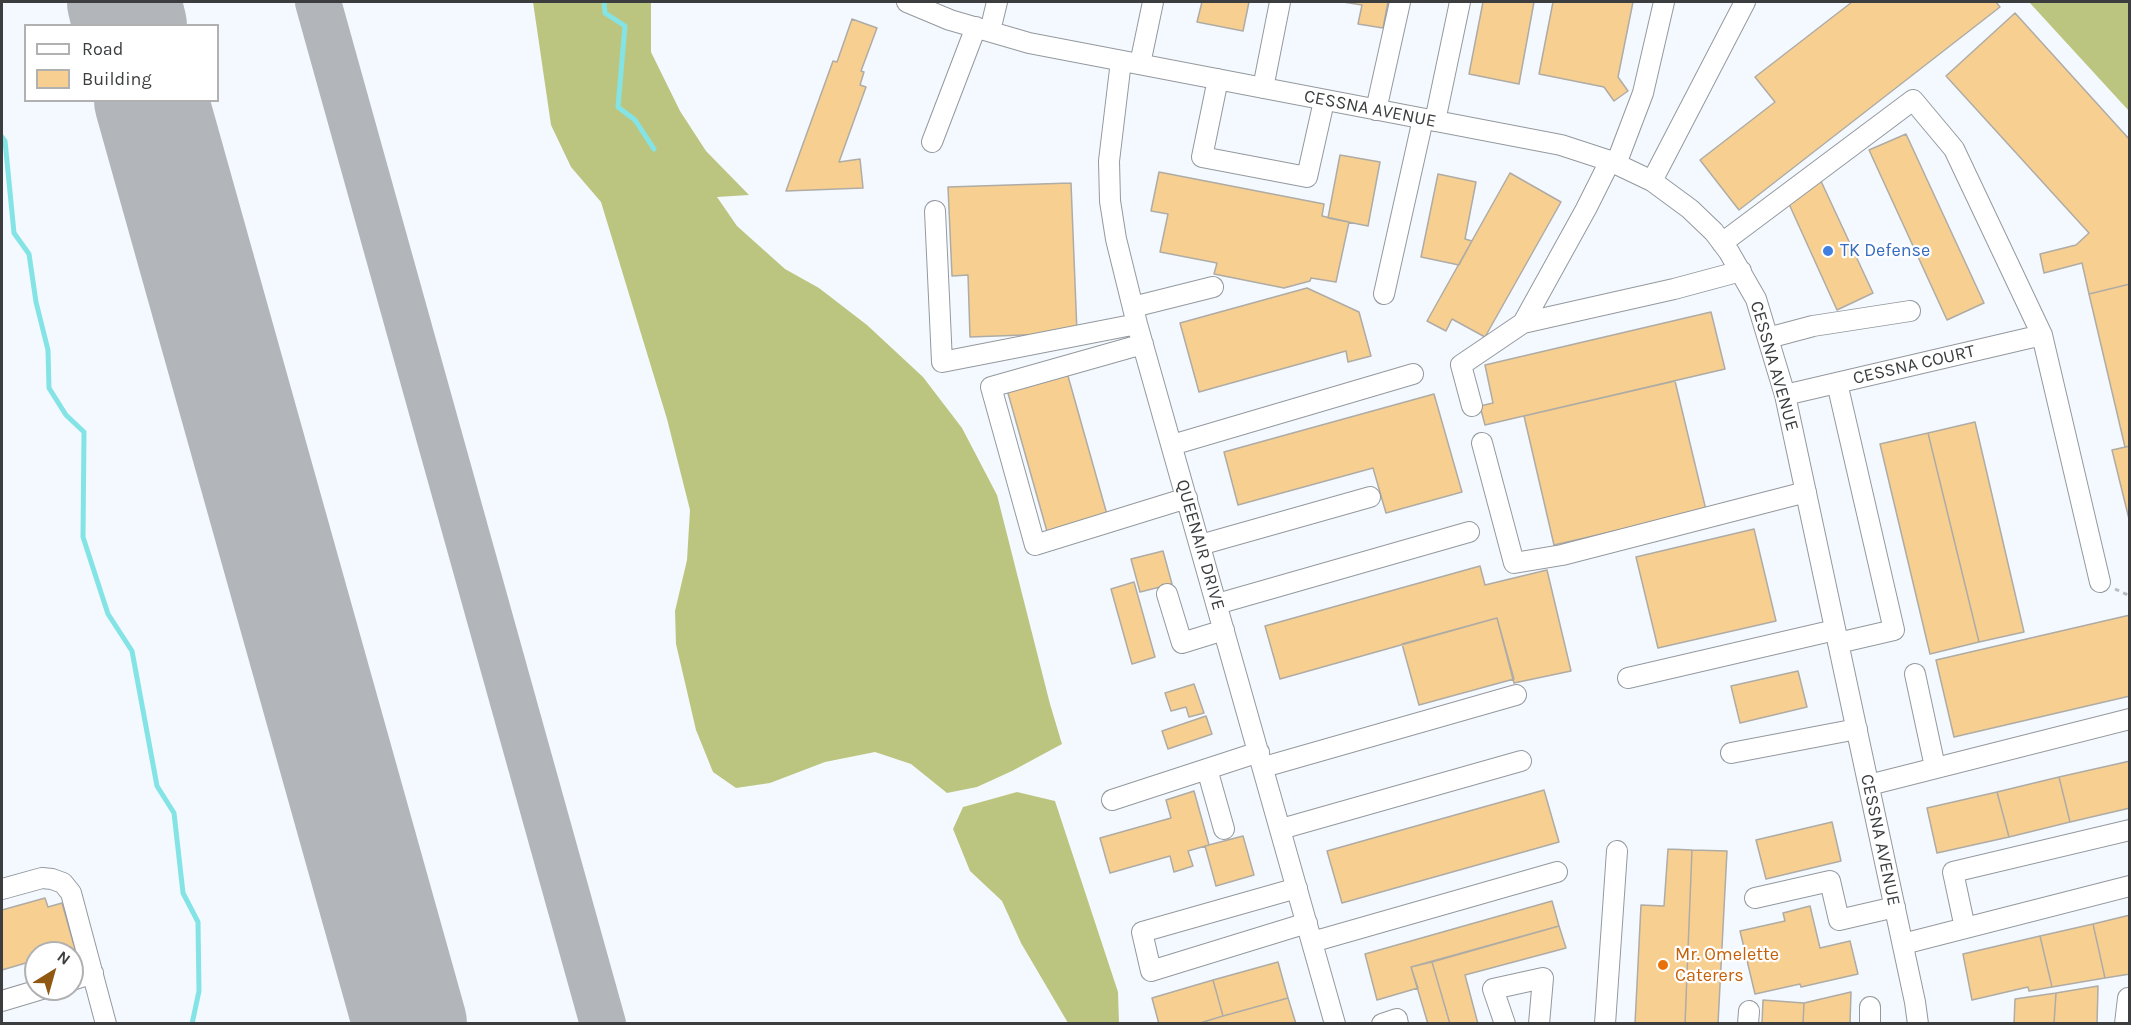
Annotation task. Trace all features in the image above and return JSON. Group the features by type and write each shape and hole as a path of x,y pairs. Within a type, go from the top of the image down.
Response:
{"street":[{"name":"CESSNA AVENUE","path":"908,2 950,20 1029,43 1561,145 1613,162 1652,181 1690,209 1714,232 1756,299 1785,395 1918,1023"},
{"path":"932,142 983,29 998,2"},
{"path":"1140,64 1154,2"},
{"path":"1263,88 1280,2"},
{"path":"1377,110 1400,2"},
{"path":"1384,294 1460,2"},
{"path":"1523,322 1613,162 1643,93 1664,2"},
{"path":"1652,181 1746,5"},
{"name":"QUEENAIR DRIVE","path":"1121,61 1108,160 1110,201 1116,239 1143,344 1335,1023"},
{"path":"1218,79 1202,157 1307,177 1324,100"},
{"path":"1722,243 1913,100 1954,149 2042,335 2100,582"},
{"path":"935,211 942,362 1135,315 1212,287"},
{"path":"1472,406 1461,365 1523,322 1741,272"},
{"path":"1768,338 1813,326 1910,311"},
{"name":"CESSNA COURT","path":"1785,395 2042,335"},
{"path":"1143,344 991,387 1035,545 1187,498"},
{"path":"1172,445 1413,374"},
{"path":"1628,678 1837,636 1894,630 1837,383"},
{"path":"1482,443 1514,563 1562,555 1806,492"},
{"path":"1200,545 1370,496"},
{"path":"1217,604 1469,532"},
{"path":"1167,594 1182,643 1224,630"},
{"path":"1915,674 1935,767"},
{"path":"1112,800 1207,769 1261,759 1516,694"},
{"path":"1869,785 2130,719"},
{"path":"1731,753 1857,729"},
{"path":"1281,829 1521,761"},
{"path":"1207,769 1224,829"},
{"path":"1965,928 1953,872 2130,830"},
{"path":"1605,1023 1617,851"},
{"path":"1297,888 1142,932 1151,971 1557,872"},
{"path":"2,889 42,878 63,883 71,893 105,1023"},
{"path":"1755,898 1830,881 1839,920 1895,907"},
{"path":"1903,944 2130,886"},
{"path":"84,977 93,974"},
{"path":"1505,1023 1493,989 1543,978 1539,1023"},
{"path":"2,1001 24,994"},
{"path":"2125,1023 2128,998"},
{"path":"1382,1023 1397,1019 1398,1023"}],"green space":[{"path":"533,2 651,2 651,52 680,111 706,151 749,195 717,197 737,226 785,269 819,288 867,325 923,377 962,428 997,495 1062,744 977,787 947,793 911,764 875,752 825,762 770,783 736,788 713,772 696,730 676,644 675,611 687,560 690,510 667,419 601,202 571,167 551,125"},
{"path":"2029,2 2129,2 2129,111"},
{"path":"1017,792 1055,801 1118,992 1119,1023 1068,1023 1021,943 1002,901 970,871 953,829 963,807"}],"building":[{"path":"1202,2 1249,2 1243,31 1197,22"},
{"path":"1343,2 1388,2 1383,28 1358,24 1362,5"},
{"path":"1483,2 1534,2 1519,84 1469,74"},
{"path":"1553,2 1633,2 1618,77 1628,91 1614,101 1604,87 1539,74"},
{"path":"1852,2 1996,2 2000,7 1739,210 1700,160 1775,102 1755,77"},
{"path":"2015,13 2130,140 2130,284 2089,294 2082,263 2044,273 2040,254 2076,245 2089,233 1946,76"},
{"path":"852,19 877,28 861,71 864,72 860,85 866,87 839,162 860,159 863,188 786,191 833,61 837,62"},
{"path":"1906,134 1984,303 1947,320 1869,150"},
{"path":"1340,155 1380,162 1368,226 1328,218"},
{"path":"1159,172 1324,204 1322,216 1349,222 1336,282 1311,278 1310,281 1284,288 1214,274 1217,263 1160,252 1168,214 1151,211"},
{"path":"1510,173 1561,202 1485,337 1452,319 1446,331 1427,321"},
{"path":"1438,174 1476,182 1465,239 1472,241 1459,265 1421,257"},
{"path":"1820,179 1873,293 1837,310 1789,204"},
{"path":"1071,183 1077,333 970,337 968,275 952,276 948,187"},
{"path":"2130,284 2130,446 2125,447 2089,294"},
{"path":"1307,288 1359,312 1371,356 1348,362 1346,351 1199,392 1180,323"},
{"path":"1711,312 1725,369 1485,425 1480,406 1493,403 1485,365"},
{"path":"1066,369 1108,518 1048,535 1006,386"},
{"path":"1675,381 1706,510 1554,545 1524,416"},
{"path":"1434,394 1462,492 1386,513 1373,468 1238,505 1224,452"},
{"path":"1975,422 2024,632 1979,642 1928,433"},
{"path":"1928,433 1979,642 1930,654 1880,444"},
{"path":"2130,446 2130,523 2112,450"},
{"path":"1754,529 1776,621 1658,648 1636,557"},
{"path":"1163,551 1172,584 1140,592 1131,559"},
{"path":"1480,566 1485,585 1547,570 1571,671 1514,683 1497,618 1280,679 1265,626"},
{"path":"1134,582 1155,657 1132,664 1111,589"},
{"path":"2130,615 2130,696 1954,737 1936,660"},
{"path":"1497,618 1514,679 1419,705 1402,644"},
{"path":"1798,671 1807,707 1740,723 1731,686"},
{"path":"1194,684 1204,713 1189,717 1186,707 1171,711 1165,693"},
{"path":"1206,716 1212,734 1168,749 1162,731"},
{"path":"2130,761 2130,808 2070,822 2059,777"},
{"path":"2059,777 2070,822 2009,837 1997,792"},
{"path":"1544,790 1559,842 1342,903 1327,851"},
{"path":"1194,791 1209,845 1188,851 1193,866 1174,872 1170,856 1110,873 1100,838 1171,818 1166,800"},
{"path":"1997,792 2009,837 1937,853 1927,808"},
{"path":"1832,822 1841,861 1766,879 1756,840"},
{"path":"1243,836 1254,875 1216,886 1205,846"},
{"name":"Mr. Omelette Caterers","path":"1668,849 1692,850 1685,1024 1635,1024 1641,905 1664,906"},
{"path":"1692,850 1727,851 1718,1024 1685,1024"},
{"path":"45,898 48,907 62,903 73,941 24,941 24,964 2,970 2,910"},
{"path":"1552,901 1559,926 1411,967 1418,988 1377,1000 1365,954"},
{"path":"1810,906 1820,948 1850,941 1858,974 1801,987 1800,984 1755,994 1740,931 1785,921 1783,913"},
{"path":"2130,915 2130,974 2105,978 2093,924"},
{"path":"2093,924 2105,978 2052,987 2040,936"},
{"path":"1559,926 1566,948 1465,975 1478,1024 1450,1024 1432,962"},
{"path":"2040,936 2052,987 2029,991 2028,987 1972,1000 1963,954"},
{"path":"1278,962 1288,998 1223,1016 1213,980"},
{"path":"1432,962 1450,1024 1428,1024 1411,967"},
{"path":"1213,980 1223,1016 1197,1024 1159,1024 1152,998"},
{"path":"2098,986 2097,1024 2054,1024 2056,993"},
{"path":"1851,992 1850,1024 1803,1024 1804,1003"},
{"path":"2056,993 2054,1024 2014,1024 2015,999"},
{"path":"1288,998 1296,1024 1197,1024 1223,1016"},
{"path":"1763,1000 1804,1003 1803,1024 1762,1024"}],"waterway":[{"path":"604,2 605,13 625,26 618,107 635,120 654,149"},
{"path":"2,137 5,141 14,233 29,254 36,302 48,350 49,388 66,415 84,432 83,537 108,614 132,651 157,786 174,813 183,893 198,922 199,991 192,1024"}],"taxiway":[{"path":"318,2 603,1024"}],"runway":[{"path":"124,2 130,24"},
{"path":"152,102 410,1024"}],"place":[{"name":"TK Defense","path":"1828,251"},
{"name":"Mr. Omelette Caterers","path":"1663,965"}]}
